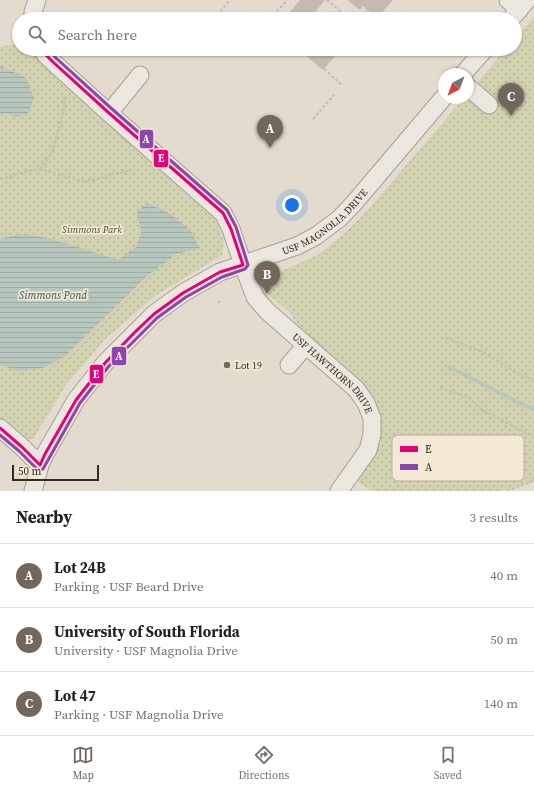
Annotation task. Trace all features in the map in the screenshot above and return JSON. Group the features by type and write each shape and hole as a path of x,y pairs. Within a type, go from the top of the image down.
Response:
{"street":[{"path":"33,12 37,0"},
{"name":"USF HAWTHORN DRIVE","path":"47,56 109,113 223,213 231,229 255,297 267,311 356,388 366,403 372,418 372,434 368,450 339,491"},
{"path":"468,68 479,56"},
{"path":"109,113 140,75"},
{"path":"474,92 489,105"},
{"name":"USF MAGNOLIA DRIVE","path":"33,491 40,465 45,454 76,400 105,363 135,332 154,314 183,293 220,272 297,246 316,236 340,218 438,103"},
{"path":"289,365 306,345"},
{"path":"0,428 40,465"}],"path":[{"path":"220,12 230,0"},
{"path":"276,12 287,0"},
{"path":"327,0 341,12"},
{"path":"324,69 342,85"},
{"path":"40,169 52,153 64,109 65,95"},
{"path":"313,119 334,95"},
{"path":"0,179 23,172 40,169 82,181 100,179 115,173 132,170"},
{"path":"446,338 483,352 520,374 534,380"},
{"path":"440,388 468,397 482,410 534,436"},
{"path":"507,491 528,483 534,479"}],"green space":[{"path":"534,17 534,482 500,491 373,491 358,482 366,468 379,413 372,396 365,386 303,332 289,312 266,292 264,283 267,278 319,254 343,235 366,212 459,104 474,104 474,86 500,56 522,56 522,31"},
{"name":"Simmons Park","path":"12,44 12,56 36,56 49,70 155,162 188,196 215,218 224,241 222,255 156,295 104,340 66,385 33,439 22,439 0,420 0,47"}],"water":[{"path":"0,67 25,77 34,97 29,112 17,117 5,113 0,114"},
{"name":"Simmons Pond","path":"147,203 171,214 190,230 200,248 176,254 148,275 65,356 42,368 16,371 0,364 0,239 21,234 48,238 118,260 136,247 141,232 137,212"}],"building":[{"path":"300,0 325,0 315,12 290,12"},
{"path":"347,0 393,0 382,12 370,12 363,6 360,10"},
{"path":"306,56 335,56 323,70"}],"waterway":[{"path":"449,367 534,410"}],"transit line":[{"name":"E","path":"0,428 40,465 76,400 105,363 135,332 154,314 183,293 220,272 243,265 231,229 223,213 109,113 47,56"},
{"name":"A","path":"0,435 37,469 43,469 80,403 109,366 157,318 186,297 222,277 245,269 248,265 236,227 227,210 54,56"}],"place":[{"name":"Lot 47","path":"511,116"},
{"name":"Lot 24B","path":"270,148"},
{"name":"University of South Florida","path":"267,294"},
{"name":"Lot 19","path":"227,365"}]}
